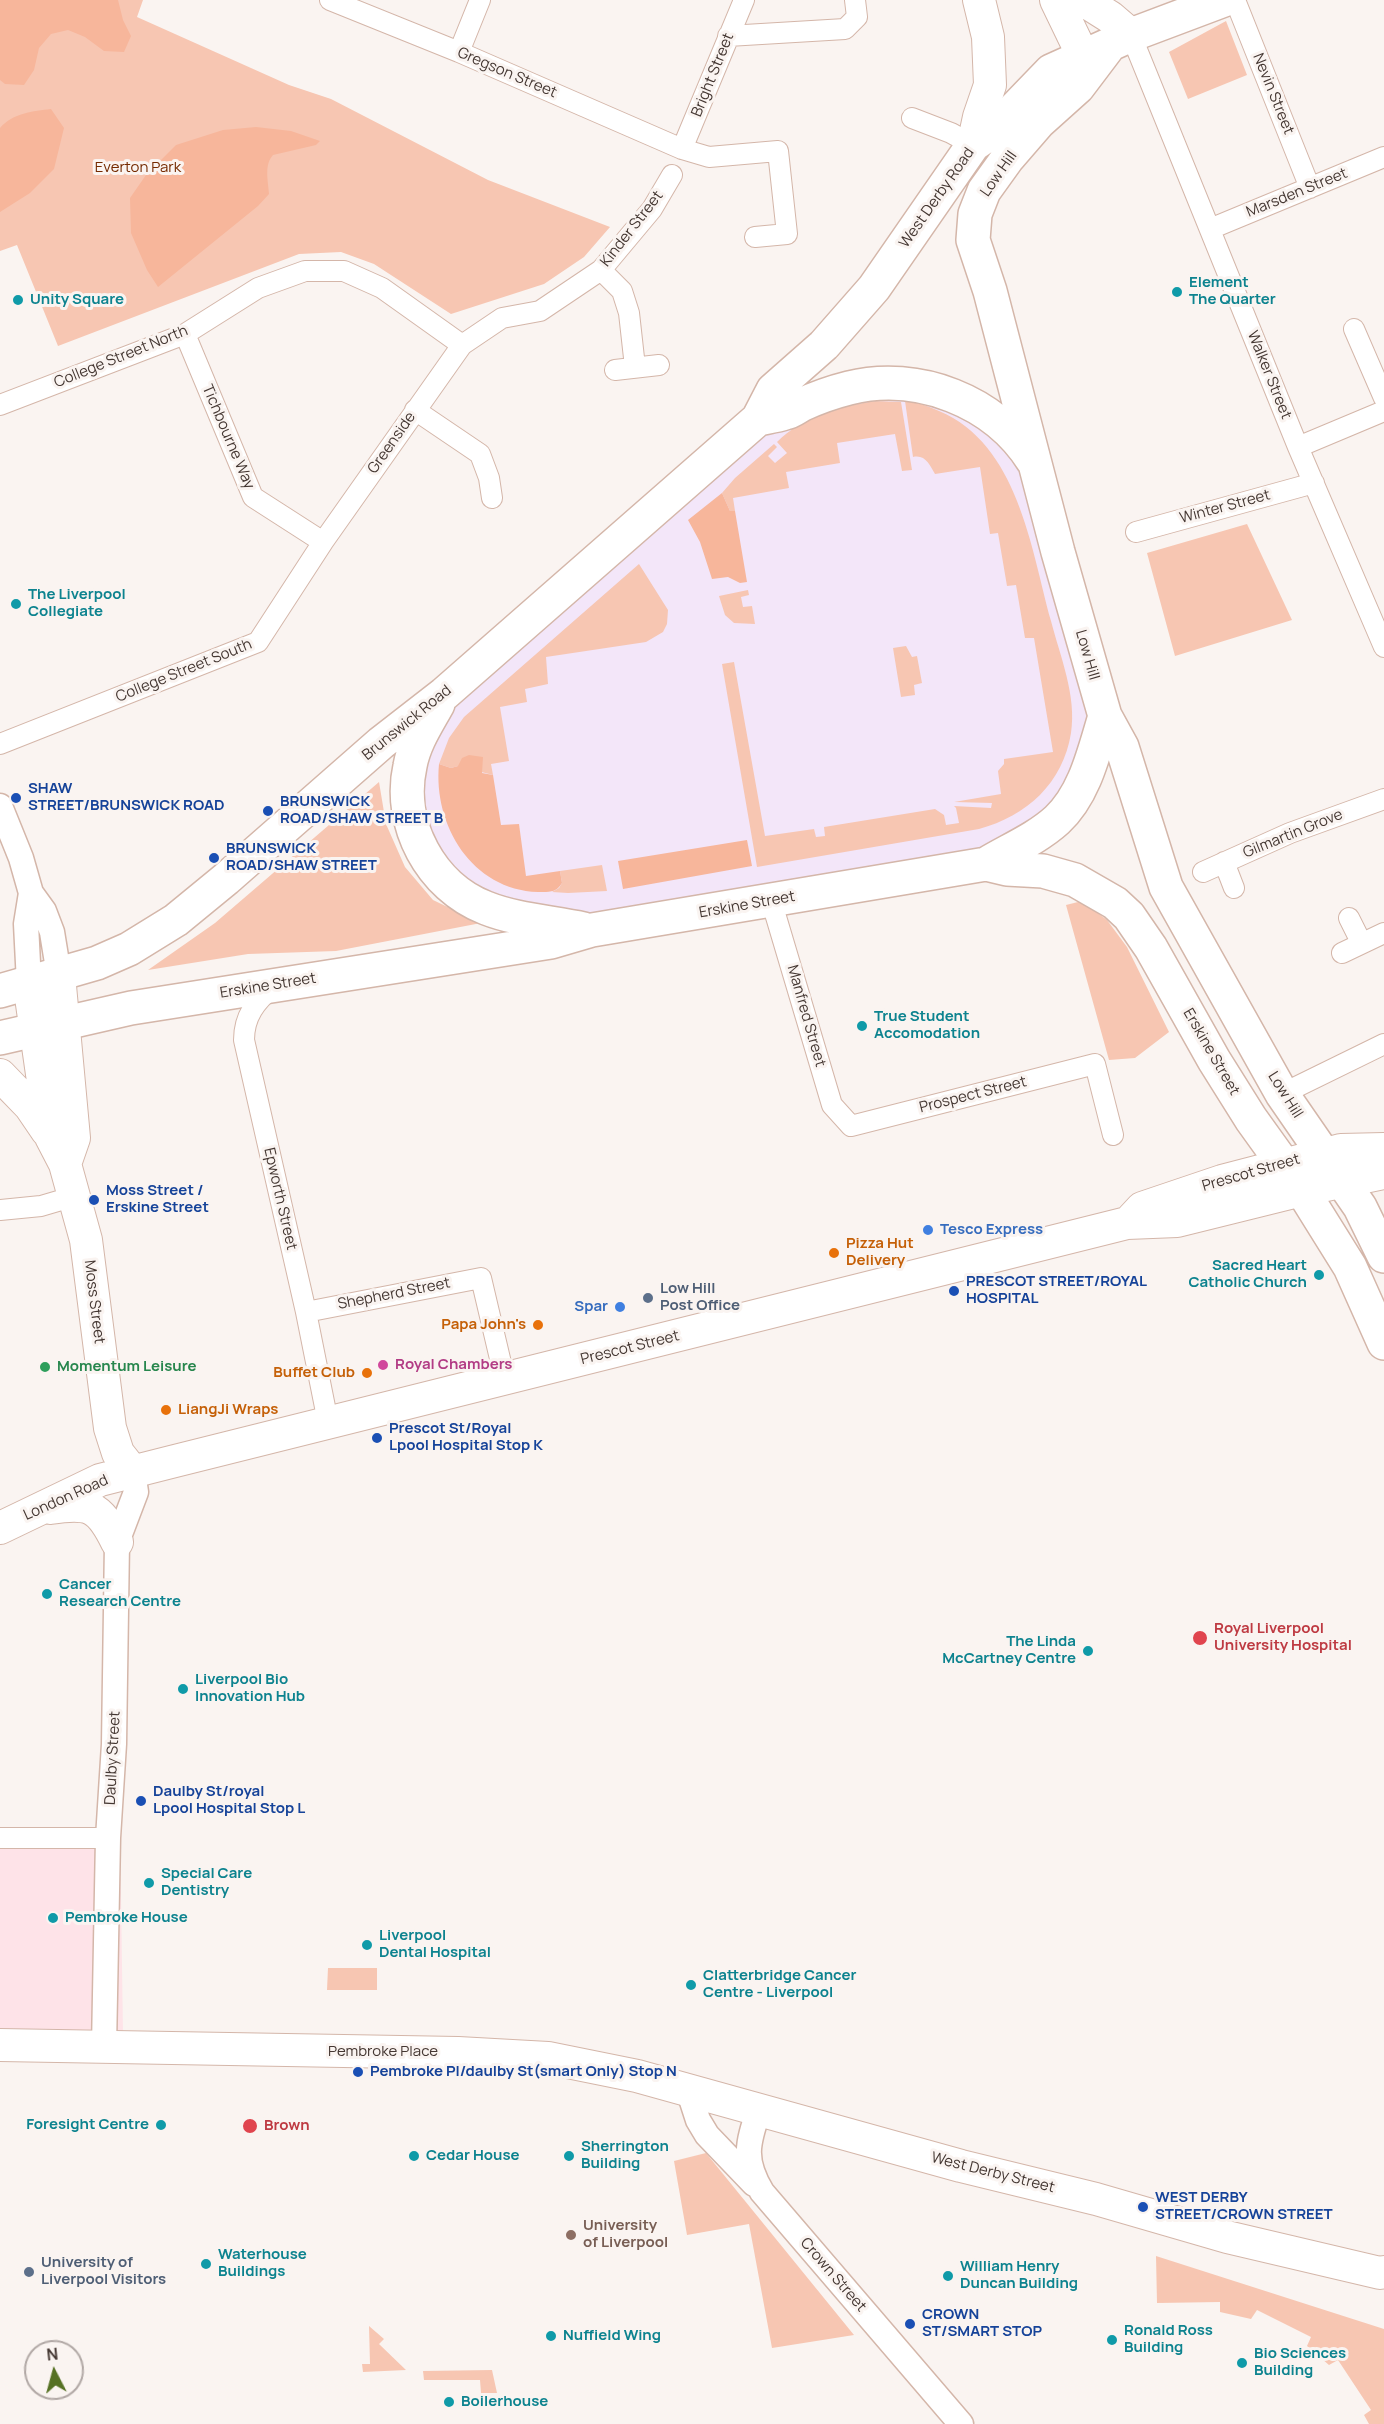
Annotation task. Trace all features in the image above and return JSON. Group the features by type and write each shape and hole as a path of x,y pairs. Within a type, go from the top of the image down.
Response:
{"highway":[{"path":"1100,55 1224,0"},
{"name":"Low Hill","path":"1100,55 1029,112 1007,159 984,191 975,214 973,240 990,291 1058,552 1104,716 1122,747 1166,887 1282,1094 1360,1207 1384,1256"},
{"name":"West Derby Road","path":"758,419 773,390 824,345 874,288 973,145 993,131 1029,112"},
{"path":"758,419 787,413 823,397 857,387 884,383 917,385 951,395 980,410 1016,438 1036,467"},
{"name":"Brunswick Road","path":"29,983 114,956 142,942 176,920 381,743 444,694 758,419"},
{"path":"444,694 419,738 409,767 407,782 407,798 413,830 427,859 457,892 483,907 500,914 592,930"},
{"path":"986,864 1045,830 1072,802 1086,775 1104,716"},
{"name":"Erskine Street","path":"0,1038 131,1008 551,942 592,930 986,864 1007,869 1044,871 1075,880 1115,903 1129,916 1151,948 1214,1060 1282,1164 1302,1190"},
{"path":"1302,1190 1350,1267 1384,1343"}],"main road":[{"path":"973,145 979,117 990,85 988,37 979,0"},
{"path":"1056,0 1100,55"},
{"path":"1083,0 1110,17 1100,55"},
{"path":"29,983 49,1027 74,1138 58,1150"},
{"name":"Moss Street","path":"0,1075 30,1106 58,1150 75,1196 86,1240 113,1444 133,1472"},
{"name":"Prescot Street","path":"1127,1223 1142,1208 1209,1185 1323,1153 1341,1150 1384,1149"},
{"name":"Prescot Street","path":"133,1472 1127,1223 1177,1221 1302,1190 1384,1173"},
{"path":"34,1511 56,1488 85,1468 110,1428"},
{"name":"London Road","path":"0,1528 100,1480 133,1472"},
{"path":"34,1511 69,1505 86,1507 104,1517 117,1542"},
{"name":"Pembroke Place","path":"0,2045 528,2056 588,2065 688,2089 759,2110"},
{"name":"West Derby Street","path":"759,2110 961,2166 1096,2199 1227,2237 1346,2266 1384,2272"},
{"name":"West Derby Street","path":"1227,2237 1321,2277 1384,2295"},
{"path":"1346,2266 1384,2253"}],"street":[{"name":"Gregson Street","path":"330,0 459,52 682,149 709,157 778,151 787,234 755,237"},
{"path":"459,52 480,0"},
{"name":"Bright Street","path":"682,149 744,0"},
{"path":"728,36 845,29 857,17 855,0"},
{"name":"Nevin Street","path":"1235,0 1310,188"},
{"name":"Walker Street","path":"1100,55 1210,229 1298,447 1378,616 1384,647"},
{"path":"912,118 951,133 973,145"},
{"name":"Marsden Street","path":"1210,229 1384,157"},
{"name":"Kinder Street","path":"462,345 502,318 540,311 601,270 652,209 672,175"},
{"path":"601,270 622,291 629,313 635,367"},
{"name":"College Street North","path":"0,405 185,334 258,288 305,272 344,271 382,288 462,345"},
{"path":"1354,329 1384,398"},
{"name":"Tichbourne Way","path":"185,334 253,497 323,542"},
{"name":"Greenside","path":"323,542 462,345"},
{"path":"615,370 659,365"},
{"path":"415,410 480,454 489,478 492,498"},
{"path":"1298,447 1384,411"},
{"name":"Winter Street","path":"1136,532 1314,483"},
{"name":"College Street South","path":"0,744 258,642 323,542"},
{"name":"Gilmartin Grove","path":"1203,872 1290,833 1384,799"},
{"path":"0,806 21,858 31,892 26,924 29,983"},
{"path":"1224,862 1234,888"},
{"name":"Manfred Street","path":"771,900 832,1105 851,1126"},
{"path":"1342,953 1374,937 1349,918"},
{"name":"Epworth Street","path":"275,985 250,1011 244,1040 306,1312 328,1422"},
{"path":"1282,1094 1384,1044"},
{"name":"Prospect Street","path":"851,1126 1095,1064 1113,1135"},
{"path":"0,1210 41,1206 75,1196"},
{"name":"Shepherd Street","path":"306,1312 481,1278 505,1380"},
{"name":"Daulby Street","path":"104,2047 108,1838 114,1744 117,1542 136,1492 133,1472"},
{"path":"0,1838 108,1838"},
{"path":"688,2089 698,2120 706,2135 762,2192"},
{"name":"Crown Street","path":"759,2110 750,2138 749,2160 751,2173 762,2192 961,2424"}],"shaded area":[{"path":"0,0 118,0 123,20 131,36 124,52 104,51 85,37 68,30 51,34 39,48 34,70 24,85 5,84 0,80"},
{"path":"51,109 64,128 54,169 30,193 0,212 0,128 17,116"},
{"path":"256,127 291,131 320,141 316,145 273,155 268,163 269,194 258,206 158,287 147,270 131,233 130,198 146,175 176,145 223,130"},
{"path":"867,385 1005,429 1085,649 1092,756 1029,840 592,930 538,920 427,859 419,738 758,419"},
{"path":"722,493 730,511 735,511 747,582 740,583 728,577 712,579 700,542 688,520"},
{"path":"469,755 483,757 482,773 493,775 501,825 519,824 526,876 560,871 562,883 557,889 538,892 515,888 494,880 476,867 462,850 450,831 443,809 439,787 439,764 451,768 458,766 462,758"},
{"path":"747,840 752,866 623,889 618,861"},
{"path":"0,1828 120,1829 123,2033 0,2038"}],"green space":[{"name":"Everton Park","path":"0,0 143,0 137,17 289,85 331,99 488,180 610,227 584,257 544,284 451,314 374,264 341,252 299,254 58,346 17,245 0,251"},
{"path":"1226,21 1247,75 1188,99 1169,52"},
{"path":"875,401 901,402 912,470 902,471 895,434 837,443 840,463 786,472 789,488 733,498 735,511 730,511 722,493 735,478 774,444 777,447 768,456 775,463 787,453 777,442 787,433 823,414"},
{"path":"905,401 935,409 966,427 987,447 1004,473 1017,501 1028,531 1070,691 1072,719 1067,751 1051,782 1040,795 1012,816 996,823 979,829 757,867 722,664 734,662 765,836 814,829 816,837 825,836 824,827 935,809 944,815 946,825 959,823 954,806 991,808 992,803 954,802 1001,794 998,771 1004,764 1004,759 1053,752 1034,638 1025,638 1016,585 1007,586 998,533 990,534 980,467 935,474 924,459 913,457"},
{"path":"1247,524 1292,620 1175,656 1147,553"},
{"path":"639,564 668,610 667,624 663,632 646,642 546,657 548,684 525,689 527,702 500,707 509,761 491,764 493,775 458,766 451,768 439,764 449,738 464,717"},
{"path":"748,590 749,595 741,597 743,607 752,606 755,624 734,623 725,615 719,596"},
{"path":"906,646 912,657 917,656 922,683 914,685 915,695 901,697 893,648"},
{"path":"379,782 386,824 405,867 433,900 481,923 336,951 248,954 148,970 215,923"},
{"path":"602,865 607,891 552,892 562,883 560,871"},
{"path":"1082,901 1107,920 1127,947 1169,1032 1135,1058 1109,1060 1066,905"},
{"path":"328,1968 377,1968 377,1990 327,1990"},
{"path":"706,2153 854,2335 772,2348 749,2224 687,2235 674,2161"},
{"path":"1156,2256 1384,2329 1384,2424 1369,2424 1364,2415 1371,2410 1338,2360 1329,2365 1307,2346 1311,2337 1257,2310 1251,2319 1220,2312 1220,2302 1157,2303"},
{"path":"369,2326 384,2339 379,2344 406,2370 363,2372 362,2364 370,2364"},
{"path":"492,2370 497,2393 481,2393 480,2380 424,2380 423,2371"}],"place":[{"name":"Element The Quarter","path":"1177,292"},
{"name":"Unity Square","path":"18,300"},
{"name":"The Liverpool Collegiate","path":"16,604"},
{"name":"SHAW STREET/BRUNSWICK ROAD","path":"16,798"},
{"name":"BRUNSWICK ROAD/SHAW STREET B","path":"268,811"},
{"name":"BRUNSWICK ROAD/SHAW STREET","path":"214,858"},
{"name":"True Student Accomodation","path":"862,1026"},
{"name":"Moss Street / Erskine Street","path":"94,1200"},
{"name":"Tesco Express","path":"928,1230"},
{"name":"Pizza Hut Delivery","path":"834,1253"},
{"name":"Sacred Heart Catholic Church","path":"1319,1275"},
{"name":"PRESCOT STREET/ROYAL HOSPITAL","path":"954,1291"},
{"name":"Low Hill Post Office","path":"648,1298"},
{"name":"Spar","path":"620,1307"},
{"name":"Papa John's","path":"538,1325"},
{"name":"Royal Chambers","path":"383,1365"},
{"name":"Momentum Leisure","path":"45,1367"},
{"name":"Buffet Club","path":"367,1373"},
{"name":"LiangJi Wraps","path":"166,1410"},
{"name":"Prescot St/Royal Lpool Hospital Stop K","path":"377,1438"},
{"name":"Cancer Research Centre","path":"47,1594"},
{"name":"Royal Liverpool University Hospital","path":"1200,1638"},
{"name":"The Linda McCartney Centre","path":"1088,1651"},
{"name":"Liverpool Bio Innovation Hub","path":"183,1689"},
{"name":"Daulby St/royal Lpool Hospital Stop L","path":"141,1801"},
{"name":"Special Care Dentistry","path":"149,1883"},
{"name":"Pembroke House","path":"53,1918"},
{"name":"Liverpool Dental Hospital","path":"367,1945"},
{"name":"Clatterbridge Cancer Centre - Liverpool","path":"691,1985"},
{"name":"Pembroke Pl/daulby St(smart Only) Stop N","path":"358,2072"},
{"name":"Foresight Centre","path":"161,2125"},
{"name":"Brown","path":"250,2126"},
{"name":"Cedar House","path":"414,2156"},
{"name":"Sherrington Building","path":"569,2156"},
{"name":"WEST DERBY STREET/CROWN STREET","path":"1143,2207"},
{"name":"University of Liverpool","path":"571,2235"},
{"name":"Waterhouse Buildings","path":"206,2264"},
{"name":"University of Liverpool Visitors","path":"29,2272"},
{"name":"William Henry Duncan Building","path":"948,2276"},
{"name":"CROWN ST/SMART STOP","path":"910,2324"},
{"name":"Nuffield Wing","path":"551,2336"},
{"name":"Ronald Ross Building","path":"1112,2340"},
{"name":"Bio Sciences Building","path":"1242,2363"},
{"name":"Boilerhouse","path":"449,2402"}]}
